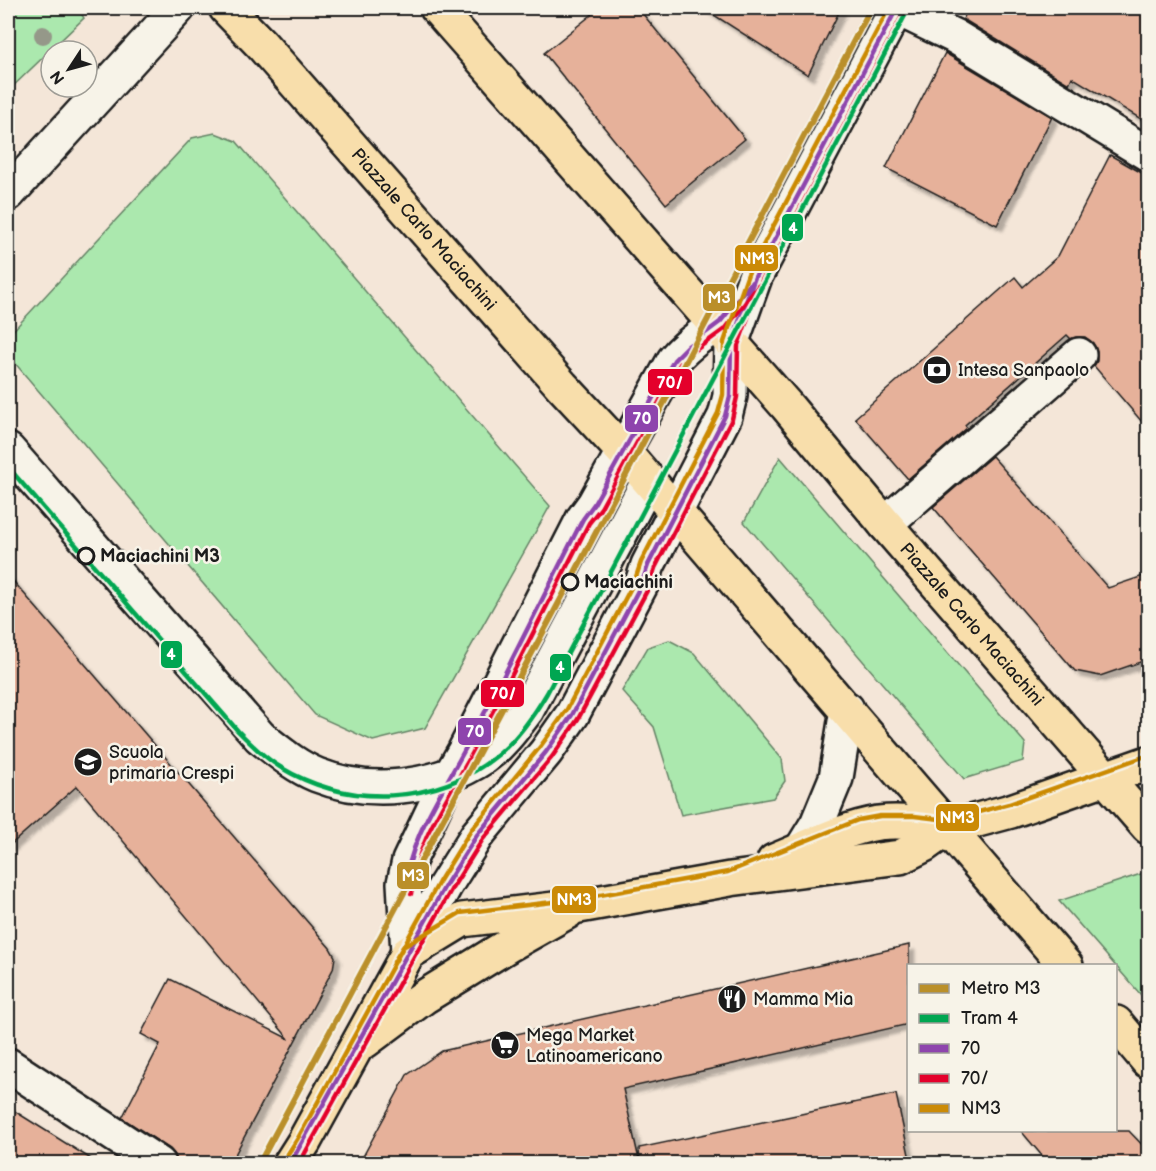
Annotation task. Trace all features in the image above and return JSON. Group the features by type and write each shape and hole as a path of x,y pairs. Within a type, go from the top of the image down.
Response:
{"main road":[{"name":"Piazzale Carlo Maciachini","path":"226,8 261,44 562,386 628,440 649,480 675,512 1064,964"},
{"name":"Piazzale Carlo Maciachini","path":"437,8 786,405 885,524 1149,827"},
{"path":"290,1164 408,953 462,920 579,906 730,879 900,857 924,845 948,828 1011,811 1149,763"},
{"path":"730,879 860,827 881,823 914,823 948,828"},
{"path":"357,1047 424,997 507,946 579,906"},
{"path":"1117,1024 1149,1061"}],"street":[{"path":"8,194 178,8"},
{"path":"408,953 445,886 477,835 546,752 572,715 642,583 648,565 725,416 730,396 723,335 897,8 954,36 1149,154"},
{"path":"408,953 404,883 409,861 452,774 583,519 594,504 674,360 681,350 723,335"},
{"path":"885,524 1079,355"},
{"path":"8,450 260,736 287,759 316,775 352,785 390,788 452,774 484,756 509,734 527,710 649,480"},
{"path":"801,850 817,824 836,778 847,709"},
{"path":"8,1065 159,1164"}],"green space":[{"path":"8,8 78,8 84,18 62,39 39,39 39,61 8,91"},
{"path":"215,133 236,141 550,506 425,728 373,741 315,715 8,355 8,336 192,138"},
{"path":"780,457 1025,743 1023,761 964,779 744,522"},
{"path":"669,640 694,653 782,759 785,781 773,798 681,815 654,727 622,691 648,647"},
{"path":"1144,873 1148,878 1148,1003 1117,967 1117,964 1114,964 1059,901"}],"building":[{"path":"600,8 638,8 745,139 666,204 544,53"},
{"path":"703,8 841,8 808,75"},
{"path":"969,8 1149,8 1149,124 1072,77 1069,84 963,19"},
{"path":"945,53 1052,117 997,225 886,168"},
{"path":"1110,155 1149,177 1149,430 1094,366 1097,361 1097,352 1093,343 1085,337 1071,339 1067,335 965,425 967,428 908,479 855,418 1015,277 1023,287 1058,256"},
{"path":"992,456 1108,588 1149,574 1149,659 1100,676 1075,671 933,507"},
{"path":"8,575 330,948 335,957 333,969 230,1164 177,1164 175,1155 170,1149 122,1118 160,1044 141,1034 170,979 289,1039 77,786 8,847"},
{"path":"909,945 907,1024 623,1089 640,1164 359,1164 407,1075 442,1051"},
{"path":"896,1094 911,1164 640,1164 639,1148"},
{"path":"8,1107 99,1164 8,1163"},
{"path":"1129,1131 1149,1152 1149,1164 1049,1164 1022,1132"}],"metro line":[{"name":"M3","path":"259,1164 570,582 871,8"}],"tram line":[{"name":"4","path":"8,467 238,731 263,755 280,767 334,790 363,795 420,792 448,784 474,771 499,754 513,740 547,693 909,8"}],"transit line":[{"name":"NM3","path":"284,1160 439,882 471,830 540,747 566,711 635,580 641,562 718,413 723,395 724,342 748,274 889,8"},
{"name":"70","path":"290,1164 445,886 477,835 546,752 572,715 642,583 648,565 725,416 730,396 731,344 755,277 897,8"},
{"name":"70/","path":"299,1164 451,890 483,839 552,757 578,719 649,587 655,568 732,419 737,397 738,345 762,280 904,12"},
{"name":"70","path":"404,893 412,855 426,819 495,694 583,519 594,504 674,360 688,346 720,322 752,282"},
{"name":"70/","path":"411,894 419,856 426,838 473,752 589,523 601,508 680,364 726,328 758,286"},
{"name":"NM3","path":"394,962 403,947 460,913 578,899 728,872 858,820 880,816 914,816 948,820 1009,804 1146,756"}],"place":[{"name":"Intesa Sanpaolo","path":"937,370"},
{"name":"Maciachini M3","path":"86,556"},
{"name":"Maciachini","path":"570,582"},
{"name":"Scuola primaria Crespi","path":"88,762"},
{"name":"Mamma Mia","path":"732,999"},
{"name":"Mega Market Latinoamericano","path":"505,1045"}]}
